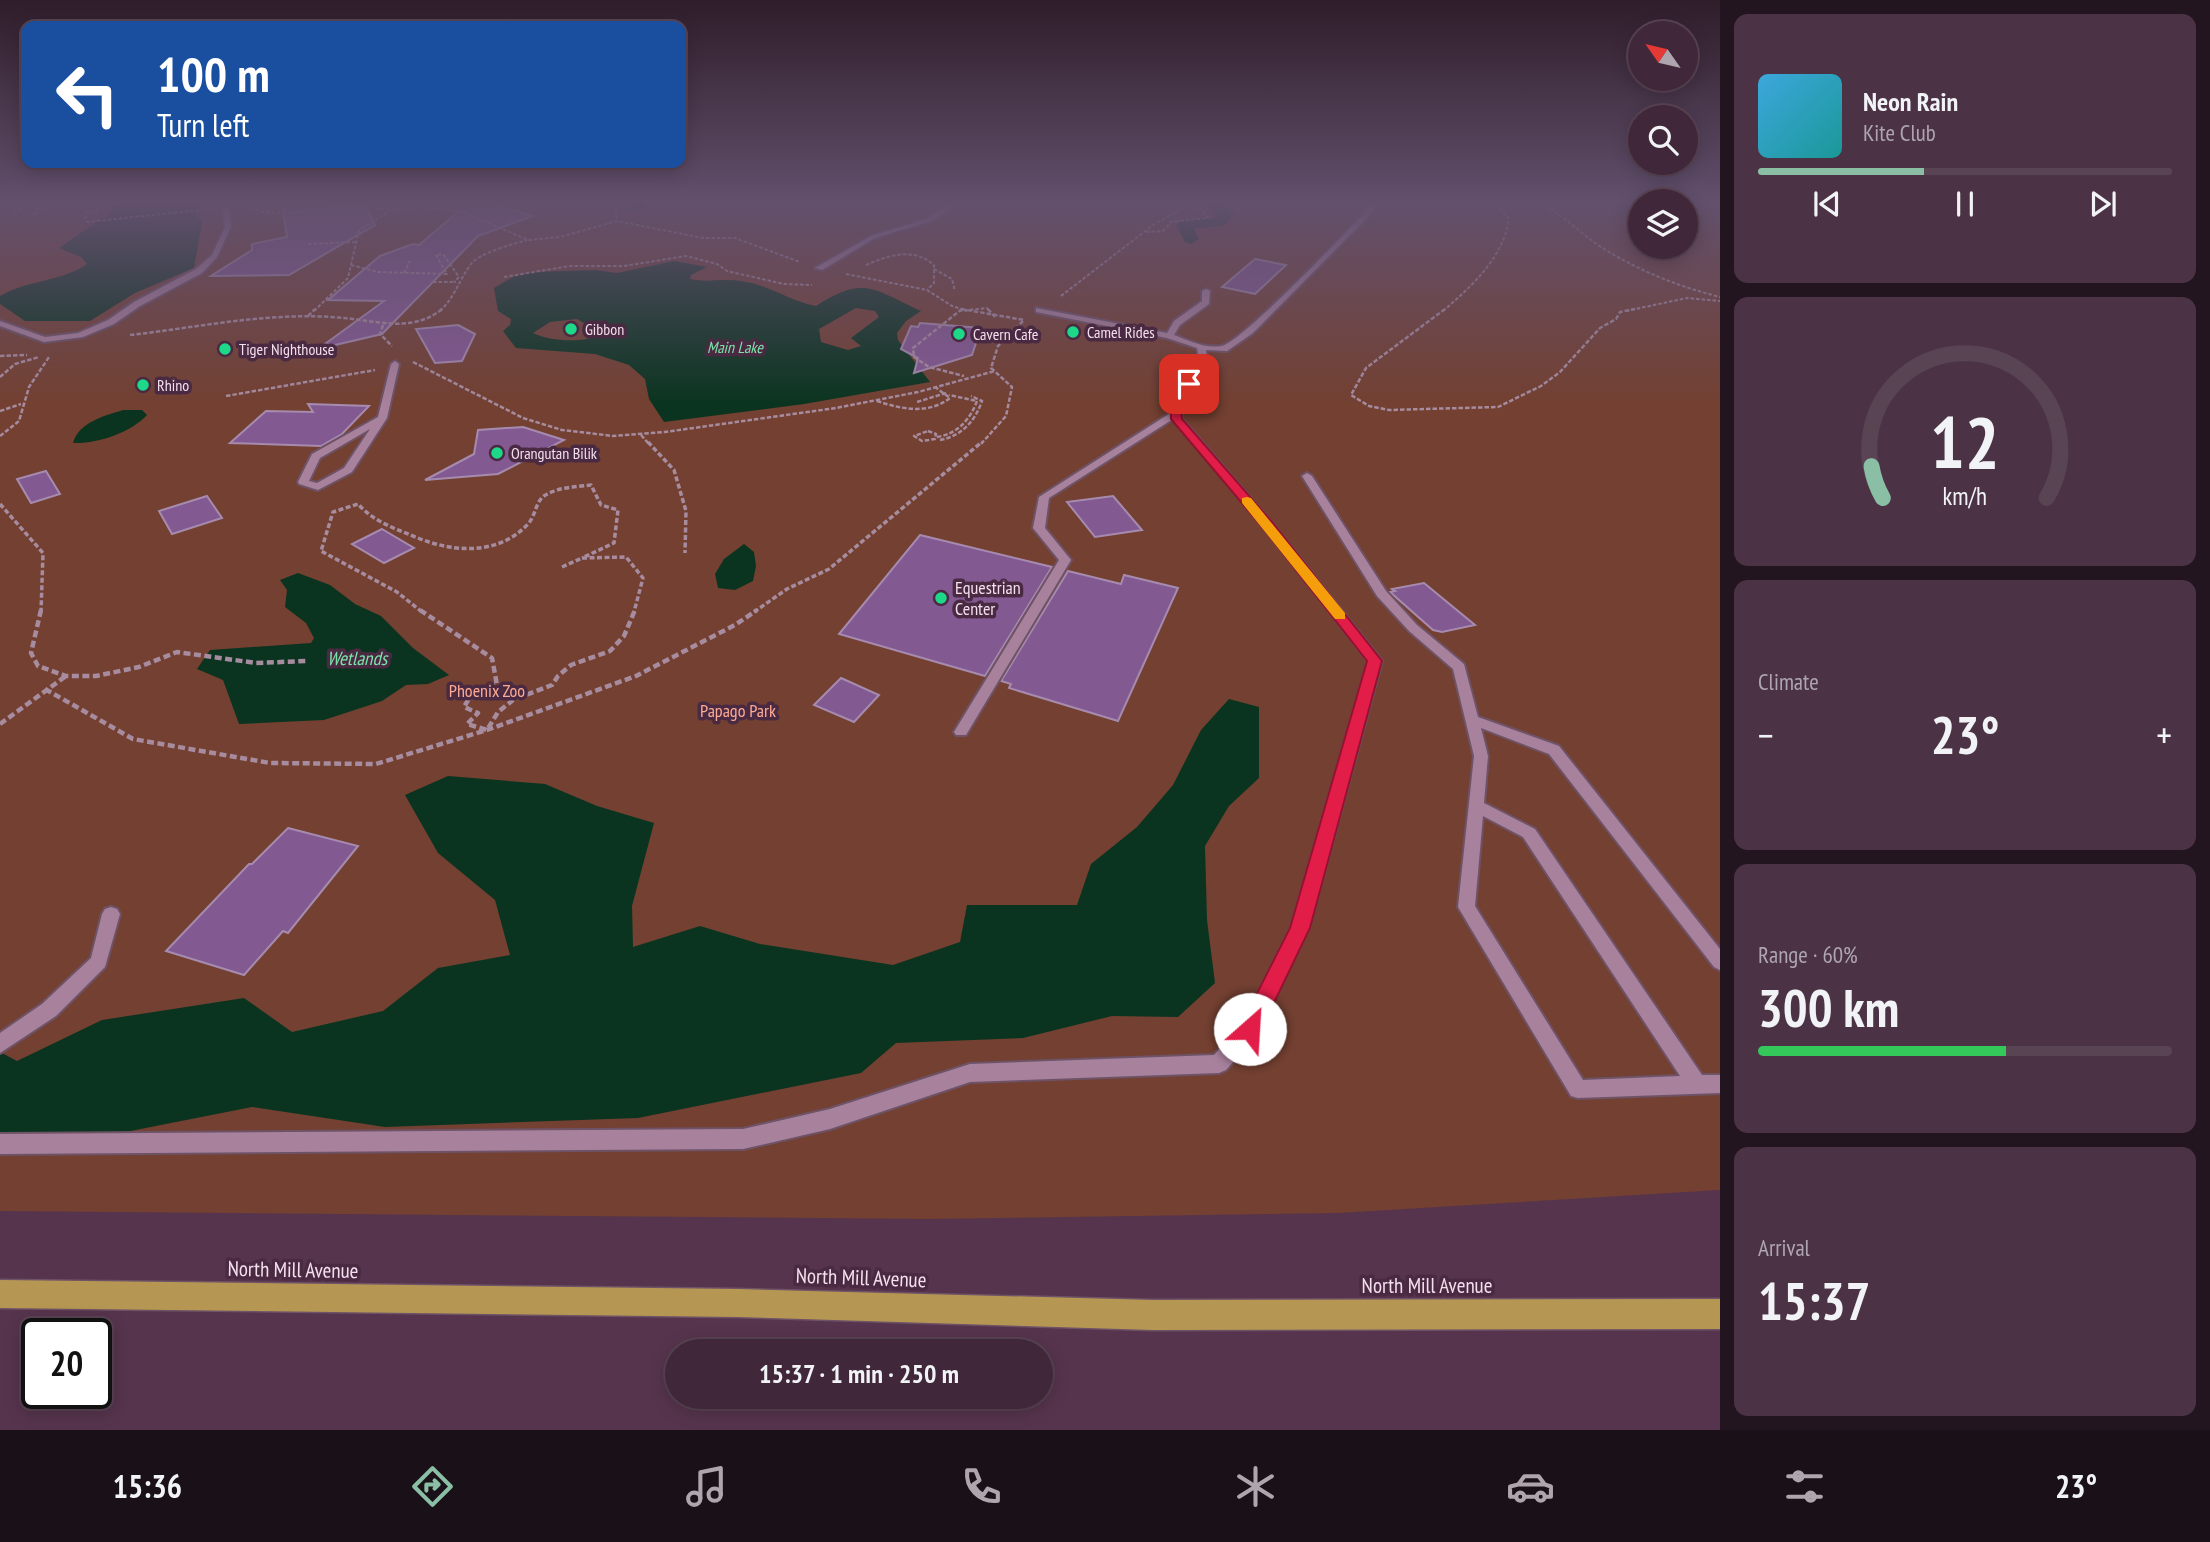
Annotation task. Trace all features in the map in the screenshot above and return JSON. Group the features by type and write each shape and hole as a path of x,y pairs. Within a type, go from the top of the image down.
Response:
{"main road":[{"name":"North Mill Avenue","path":"0,1294 738,1303 1153,1315 1720,1314"}],"lane":[{"path":"0,323 44,340 80,335 111,322 137,304 199,271"},
{"path":"1039,310 1169,336 1201,347 1224,349 1250,331 1311,271"},
{"path":"1169,336 1177,323 1206,302 1206,291"},
{"path":"0,1144 743,1139 830,1119 970,1073 1219,1065 1250,1029 1300,928 1375,661 1268,525 1177,419 1175,400 1204,367 1201,347"},
{"path":"382,418 316,456 303,482 318,487 348,470 382,418 395,364"},
{"path":"961,732 1065,560 1039,528 1044,497 1176,413"},
{"path":"1307,476 1381,593 1413,628 1459,667 1482,756 1466,907 1578,1089 1720,1084"},
{"path":"1471,719 1554,750 1720,962"},
{"path":"1476,806 1529,833 1697,1085"},
{"path":"4,1042 49,1010 99,962 111,914"}],"path":[{"path":"306,318 348,278 350,271"},
{"path":"373,271 447,274 445,271"},
{"path":"454,282 459,277 455,271"},
{"path":"130,334 260,318 335,317 383,325 430,317 464,282 468,271"},
{"path":"504,277 542,271"},
{"path":"731,271 784,284 813,285"},
{"path":"830,271 927,290 961,309 1023,321"},
{"path":"851,276 857,271"},
{"path":"927,290 934,283 934,271"},
{"path":"937,271 952,279 955,291"},
{"path":"45,689 133,738 270,763 376,764 487,730 636,676 735,625 787,589 829,569 899,508 934,486 977,448 1006,416 1012,387 991,368 998,346 1023,321 1092,271"},
{"path":"1484,271 1444,312 1363,370 1351,395 1355,400 1389,410 1432,411 1497,407 1541,386 1560,372 1600,328 1616,319 1620,312 1687,298 1720,299"},
{"path":"1645,271 1670,284 1720,299"},
{"path":"433,282 464,282"},
{"path":"965,377 953,371 929,368 912,353 917,344 961,309 987,308 995,317"},
{"path":"383,325 380,334 383,339 409,360 526,419 564,430 603,436 750,421 876,400 996,371"},
{"path":"0,356 54,352"},
{"path":"0,377 15,364 54,352"},
{"path":"0,436 19,421 21,404 38,368 54,352"},
{"path":"226,396 355,374 409,360"},
{"path":"934,387 947,394 972,396 982,401 971,422 952,438 922,441 914,436 918,432 928,431 936,438"},
{"path":"876,400 904,408 931,408 949,400 947,394"},
{"path":"917,402 947,394"},
{"path":"0,411 21,404"},
{"path":"641,434 674,470 686,511 685,553"},
{"path":"487,730 467,724 478,713 464,707 471,695 497,684 492,658 443,628 397,592 321,551 320,540 333,521 333,512 358,504 369,517 456,552 490,546 530,522 540,500 558,489 591,485 601,505 618,510 614,543 562,567"},
{"path":"0,504 43,553 43,601 31,653 38,666 66,676 96,676 139,667 177,652 196,657 256,663 306,661"},
{"path":"487,730 494,713 513,701 552,685 557,675 574,662 610,651 633,622 643,578 635,567 626,557 582,558"},
{"path":"0,723 66,676"}],"green space":[{"name":"Phoenix Zoo","path":"0,271 1720,271 1720,1190 1338,1213 928,1219 0,1211"}],"water":[{"path":"75,271 188,271 135,293 90,321 25,321 0,304 0,296 10,291"},
{"name":"Main Lake","path":"700,271 691,275 690,279 751,283 816,306 846,290 858,288 880,292 921,311 906,321 897,333 898,340 930,382 804,404 664,422 649,399 645,379 629,365 595,354 516,348 503,331 510,325 511,319 498,311 494,288 513,277 534,272 617,273","holes":["856,308 875,311 879,317 851,338 861,346 848,350 821,342 819,329","577,319 603,334 587,339 568,340 533,333 550,322"]},
{"path":"123,410 142,410 147,415 132,427 113,436 92,442 73,443 86,425"},
{"path":"744,544 754,552 756,566 753,581 735,590 718,588 715,574 724,559"},
{"name":"Wetlands","path":"298,573 330,585 355,604 381,616 413,648 449,675 428,684 406,685 382,701 324,720 239,724 223,680 197,669 210,650 311,643 314,638 306,623 285,607 287,590 280,580"},
{"path":"1229,699 1259,707 1259,778 1229,806 1205,846 1207,920 1215,983 1178,1017 1112,1016 1023,1038 896,1043 861,1073 638,1118 385,1127 252,1107 90,1139 0,1135 0,1052 17,1061 102,1020 244,998 292,1032 383,1011 438,968 510,955 495,900 438,853 405,795 448,776 545,784 597,806 654,823 632,906 633,947 700,926 760,944 893,965 960,942 967,905 1077,905 1091,864 1137,827 1173,785 1201,730"}],"building":[{"path":"219,271 296,271 289,275 211,276"},
{"path":"363,271 444,271 382,334 318,349 384,301 328,300"},
{"path":"1241,271 1280,271 1255,294 1222,287"},
{"path":"920,323 981,328 972,355 914,373 918,358 901,349 911,326 918,327"},
{"path":"458,325 475,334 462,361 435,363 416,329"},
{"path":"308,404 369,406 342,434 321,446 230,443 266,411 313,412"},
{"path":"523,427 564,440 498,474 425,480 474,454 478,430"},
{"path":"46,471 60,494 31,503 17,479"},
{"path":"207,496 222,518 172,534 159,511"},
{"path":"1113,496 1142,530 1095,537 1067,502"},
{"path":"382,529 414,548 384,563 352,544"},
{"name":"Equestrian Center","path":"920,535 1052,567 985,676 839,634"},
{"path":"1068,571 1121,584 1124,575 1178,588 1118,721 1009,688 1011,684 1001,681"},
{"path":"1424,583 1475,625 1442,632 1433,630 1390,592 1395,591 1392,589"},
{"path":"841,678 879,695 854,722 814,705"},
{"path":"288,828 358,846 288,933 283,931 244,975 166,951 249,864"}],"slow traffic":[{"path":"1247,500 1340,616"}],"place":[{"name":"Gibbon","path":"571,329"},
{"name":"Camel Rides","path":"1073,332"},
{"name":"Cavern Cafe","path":"959,334"},
{"name":"Tiger Nighthouse","path":"225,349"},
{"name":"Rhino","path":"143,385"},
{"name":"Orangutan Bilik","path":"497,453"},
{"name":"Equestrian Center","path":"941,598"}],"route":[{"path":"1189,384 1175,400 1177,419 1268,525 1375,661 1300,928 1250,1029"}],"park label":[{"name":"Papago Park","path":"738,711"}]}
